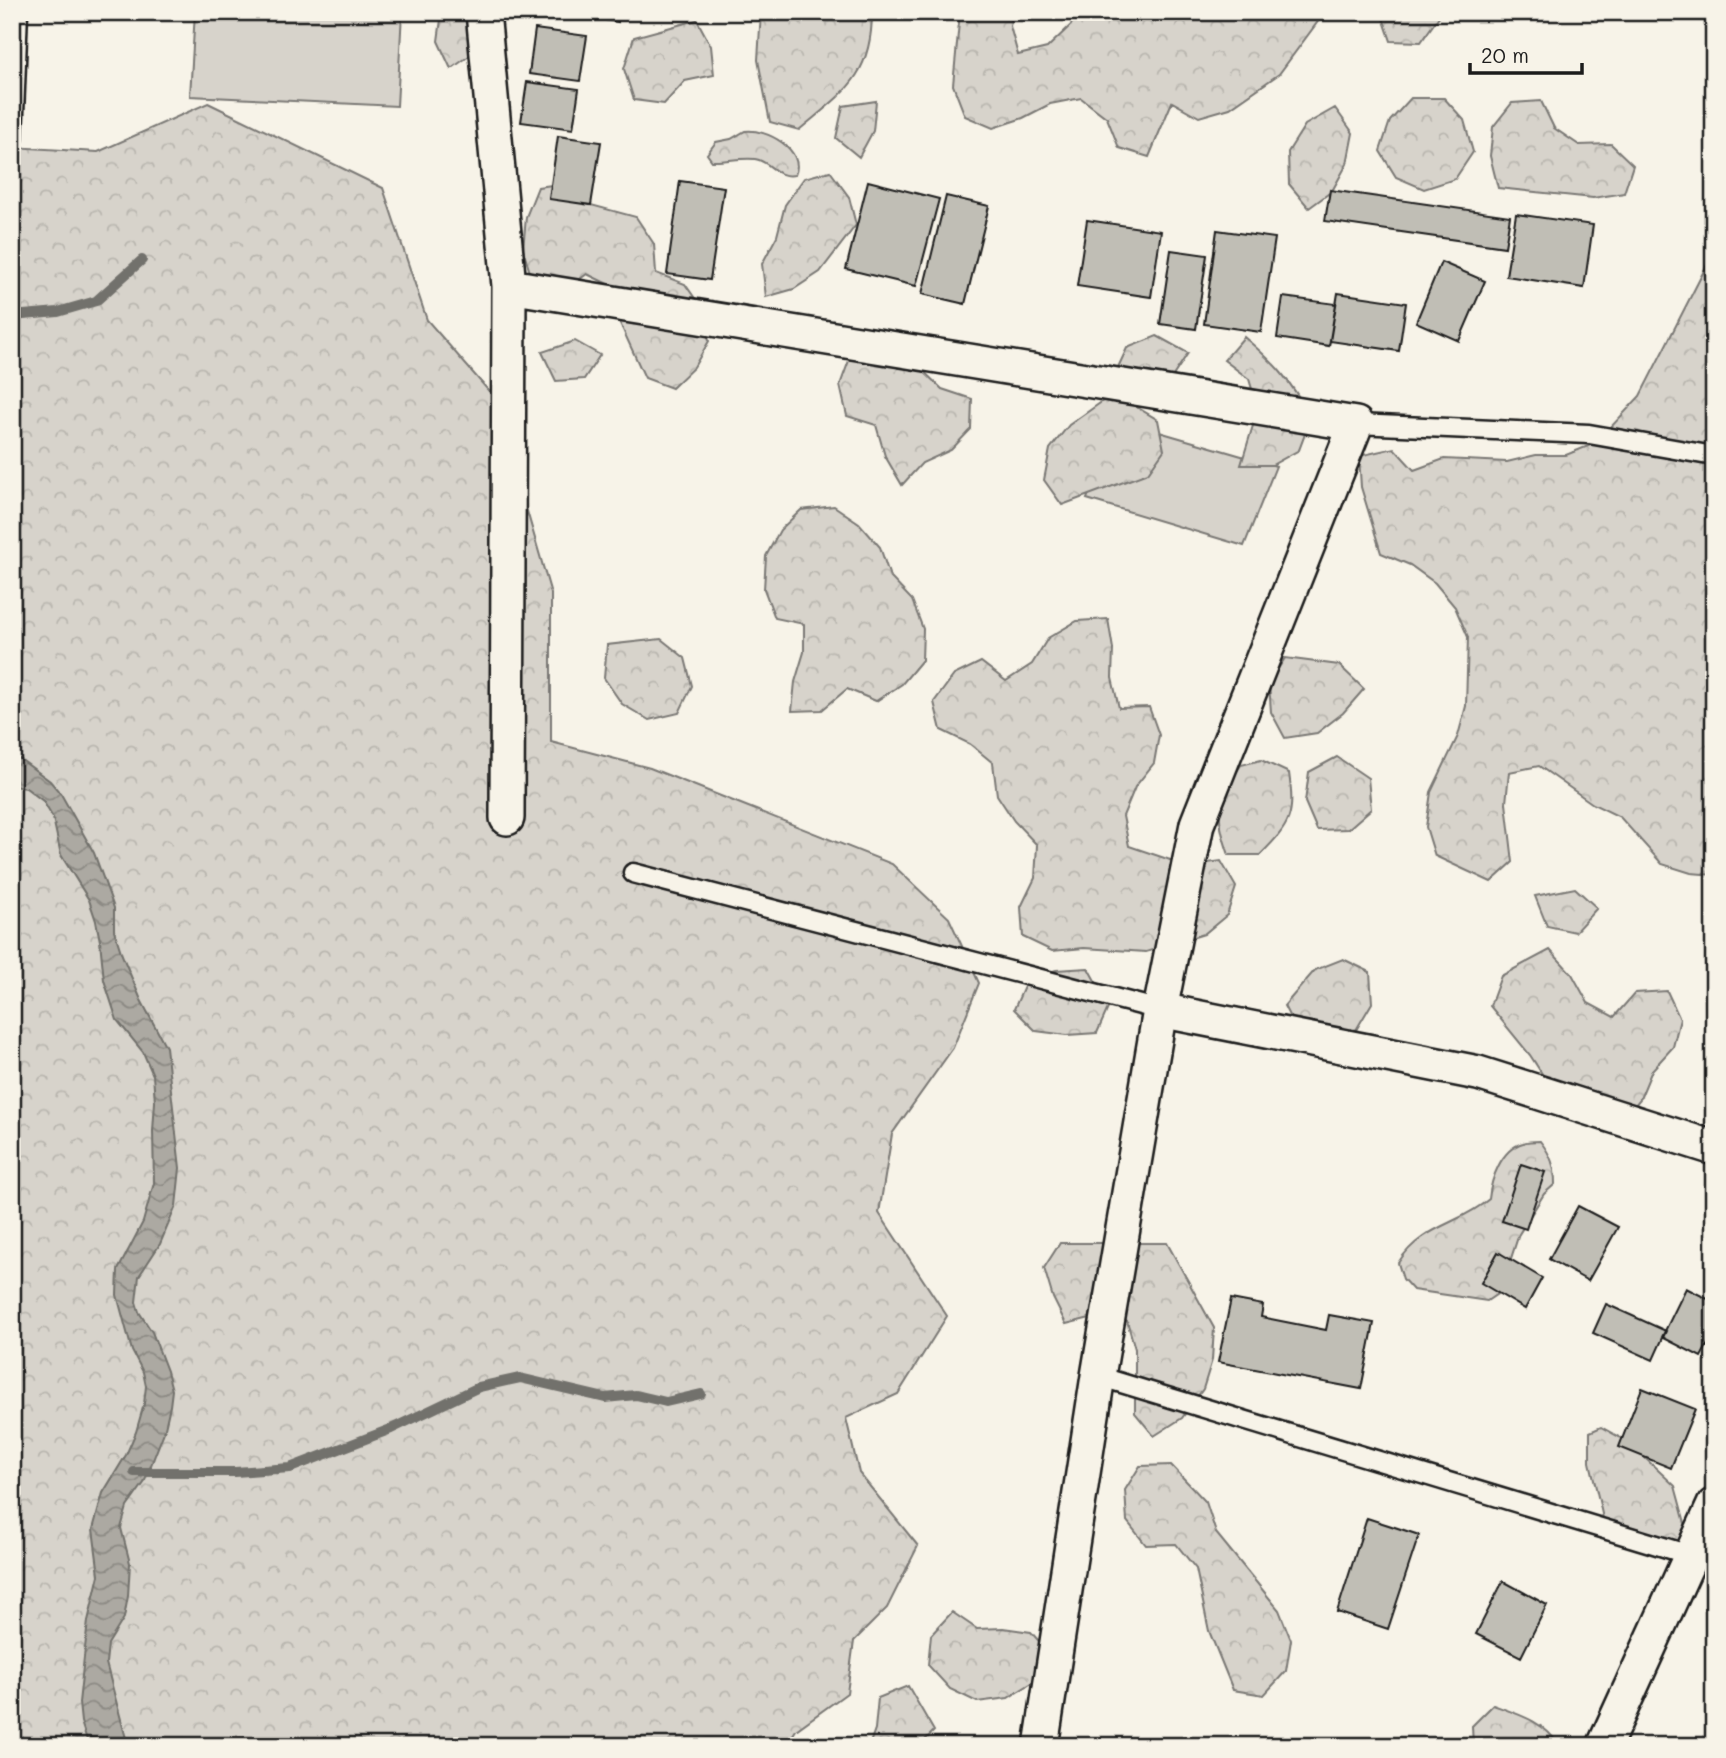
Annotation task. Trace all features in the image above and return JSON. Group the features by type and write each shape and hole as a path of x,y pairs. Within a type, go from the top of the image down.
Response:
{"street":[{"path":"482,12 509,286 506,818"},
{"path":"509,286 1356,424 1197,824 1160,1010 1098,1376 1041,1746"},
{"path":"1160,1010 1478,1073 1714,1148"},
{"path":"1604,1746 1714,1505"}],"lane":[{"path":"13,139 18,12"},
{"path":"1356,424 1589,434 1714,456"},
{"path":"633,873 1160,1010"},
{"path":"1098,1376 1690,1555"}],"green space":[{"path":"195,12 402,12 397,106 190,96"},
{"path":"442,12 483,12 476,51 451,69 438,41"},
{"path":"761,12 872,12 871,34 861,68 842,93 799,130 770,122 758,60"},
{"path":"960,12 1013,12 1010,26 1018,55 1047,48 1071,25 1075,12 1325,12 1279,74 1230,108 1199,117 1172,102 1149,157 1119,148 1107,118 1081,98 1050,104 1023,118 993,128 965,116 953,85"},
{"path":"1381,12 1442,12 1421,42 1391,41"},
{"path":"697,20 711,46 714,75 685,81 664,104 634,100 624,69 634,37"},
{"path":"1411,98 1444,98 1464,120 1473,152 1455,179 1424,189 1396,177 1380,151 1390,121"},
{"path":"876,101 873,131 859,157 836,138 843,106"},
{"path":"1541,101 1554,128 1579,145 1611,144 1633,165 1624,193 1593,198 1498,188 1490,156 1493,127 1512,103"},
{"path":"208,103 383,188 427,320 494,397 551,594 551,742 650,768 892,864 949,918 979,983 953,1048 892,1134 879,1213 947,1316 898,1394 846,1418 859,1473 918,1546 887,1608 854,1641 847,1693 796,1730 786,1746 12,1746 12,147 98,152"},
{"path":"1335,108 1353,133 1347,164 1332,191 1309,208 1289,184 1288,152 1305,125"},
{"path":"745,131 773,137 790,149 797,166 795,175 784,175 754,159 712,161 707,154 716,142 731,139"},
{"path":"830,171 849,197 856,225 820,272 794,289 766,297 762,264 777,236 785,205 804,178"},
{"path":"566,183 576,201 636,217 654,244 656,273 685,284 703,310 709,341 694,367 672,388 645,378 618,319 614,287 587,274 562,292 533,282 523,250 526,217 538,187"},
{"path":"1714,251 1714,875 1691,873 1662,864 1620,817 1593,804 1539,766 1509,772 1506,803 1513,862 1491,882 1435,856 1426,827 1431,792 1458,736 1466,706 1468,637 1455,607 1435,583 1410,565 1381,553 1361,487 1359,456 1394,448 1414,470 1444,459 1507,462 1536,455 1566,455 1596,443 1640,396"},
{"path":"1157,336 1188,353 1171,379 1113,378 1127,348"},
{"path":"1244,337 1282,374 1311,418 1299,450 1272,465 1241,465 1258,409 1249,379 1224,360"},
{"path":"575,341 600,355 584,379 556,381 542,352"},
{"path":"854,347 920,368 942,389 972,399 971,429 951,450 922,463 902,485 885,456 876,425 847,416 840,385"},
{"path":"1103,401 1133,405 1158,420 1164,450 1148,473 1062,505 1044,480 1050,449 1069,425"},
{"path":"1118,420 1276,466 1244,546 1087,499"},
{"path":"834,506 859,523 880,547 890,577 912,600 923,629 922,660 902,684 876,701 847,689 822,710 792,711 795,682 804,652 804,624 775,618 764,589 766,556 780,530 801,510"},
{"path":"1108,619 1113,649 1112,678 1119,708 1149,707 1159,735 1154,763 1135,787 1123,816 1129,846 1188,866 1221,861 1236,887 1227,915 1204,934 1146,952 1084,948 1052,951 1023,937 1021,907 1035,878 1037,845 1014,821 997,795 993,763 970,744 941,730 934,702 954,675 981,662 1006,681 1032,664 1048,638 1077,621"},
{"path":"661,639 685,658 692,686 679,713 649,720 622,704 604,678 607,645"},
{"path":"1285,658 1339,665 1364,689 1343,713 1317,733 1285,738 1271,712 1269,683"},
{"path":"1337,757 1368,778 1371,809 1348,829 1317,830 1305,802 1309,772"},
{"path":"1261,760 1289,773 1291,810 1284,827 1260,855 1229,855 1221,828 1220,808 1223,798 1241,765"},
{"path":"1575,888 1597,908 1575,932 1547,926 1535,896"},
{"path":"1550,950 1572,974 1588,1003 1614,1017 1635,993 1667,991 1680,1019 1673,1047 1652,1070 1640,1099 1621,1122 1564,1108 1530,1055 1490,1006 1501,976"},
{"path":"1343,959 1370,972 1372,1003 1356,1030 1330,1042 1299,1035 1284,1006 1315,970"},
{"path":"1088,968 1109,1006 1097,1033 1067,1035 1036,1031 1014,1009 1027,980 1056,970"},
{"path":"1540,1141 1552,1161 1555,1184 1544,1194 1519,1234 1500,1292 1487,1301 1413,1290 1403,1279 1398,1263 1408,1250 1429,1233 1466,1215 1489,1199 1498,1166 1509,1151 1525,1142"},
{"path":"1060,1243 1167,1243 1214,1328 1212,1360 1203,1389 1182,1418 1154,1436 1135,1413 1135,1349 1127,1321 1098,1316 1066,1324 1053,1298 1044,1268"},
{"path":"1601,1427 1628,1442 1675,1486 1691,1545 1605,1527 1590,1462 1590,1432"},
{"path":"1171,1465 1206,1502 1216,1533 1279,1610 1291,1640 1286,1671 1264,1695 1233,1690 1209,1631 1196,1569 1176,1544 1146,1545 1127,1521 1125,1490 1140,1466"},
{"path":"952,1612 977,1629 1003,1628 1031,1632 1051,1655 1035,1681 1008,1698 977,1702 950,1689 928,1665 931,1635"},
{"path":"908,1686 934,1731 919,1746 869,1746 875,1729 878,1698"},
{"path":"1493,1705 1539,1725 1559,1746 1473,1746 1472,1726"}],"water":[{"path":"12,757 20,759 50,781 61,794 94,853 114,908 114,930 122,955 141,1000 166,1047 180,1168 176,1206 160,1244 139,1276 136,1302 152,1332 172,1390 164,1432 144,1483 127,1507 121,1528 130,1563 128,1596 124,1618 108,1644 106,1663 128,1746 89,1746 81,1722 79,1703 88,1621 99,1575 93,1529 103,1493 126,1455 144,1404 146,1386 143,1372 132,1351 117,1295 118,1270 143,1222 154,1183 153,1075 143,1052 117,1020 104,980 96,921 89,900 61,855 53,818 43,801 26,788 12,786"}],"building":[{"path":"555,12 619,12 618,22"},
{"path":"535,29 587,36 580,81 529,74"},
{"path":"527,82 579,89 573,129 521,122"},
{"path":"558,136 601,142 591,205 549,199"},
{"path":"680,181 724,187 710,280 667,274"},
{"path":"868,181 939,199 916,286 846,269"},
{"path":"1330,190 1510,216 1505,247 1325,221"},
{"path":"946,196 989,206 965,304 922,294"},
{"path":"1516,214 1593,225 1584,288 1506,276"},
{"path":"1087,220 1161,231 1151,297 1077,286"},
{"path":"1217,230 1275,238 1261,332 1204,324"},
{"path":"1171,250 1207,255 1196,329 1160,324"},
{"path":"1441,262 1485,281 1459,341 1416,322"},
{"path":"1338,293 1406,303 1399,351 1330,341"},
{"path":"1283,297 1336,304 1329,346 1277,338"},
{"path":"1521,1164 1545,1172 1526,1229 1502,1221"},
{"path":"1578,1206 1618,1227 1588,1281 1549,1259"},
{"path":"1498,1252 1542,1278 1525,1309 1481,1283"},
{"path":"1686,1288 1714,1302 1714,1333 1701,1357 1662,1337"},
{"path":"1231,1299 1263,1305 1261,1317 1326,1330 1329,1315 1374,1323 1361,1389 1218,1362"},
{"path":"1606,1304 1666,1331 1653,1360 1593,1333"},
{"path":"1642,1388 1695,1409 1671,1468 1619,1447"},
{"path":"1367,1518 1419,1535 1388,1629 1337,1612"},
{"path":"1503,1581 1547,1605 1521,1657 1476,1634"}],"waterway":[{"path":"12,316 58,312 96,301 142,260"},
{"path":"134,1472 235,1472 290,1468 391,1429 479,1387 520,1378 605,1398 636,1395 666,1402 701,1394"}]}
